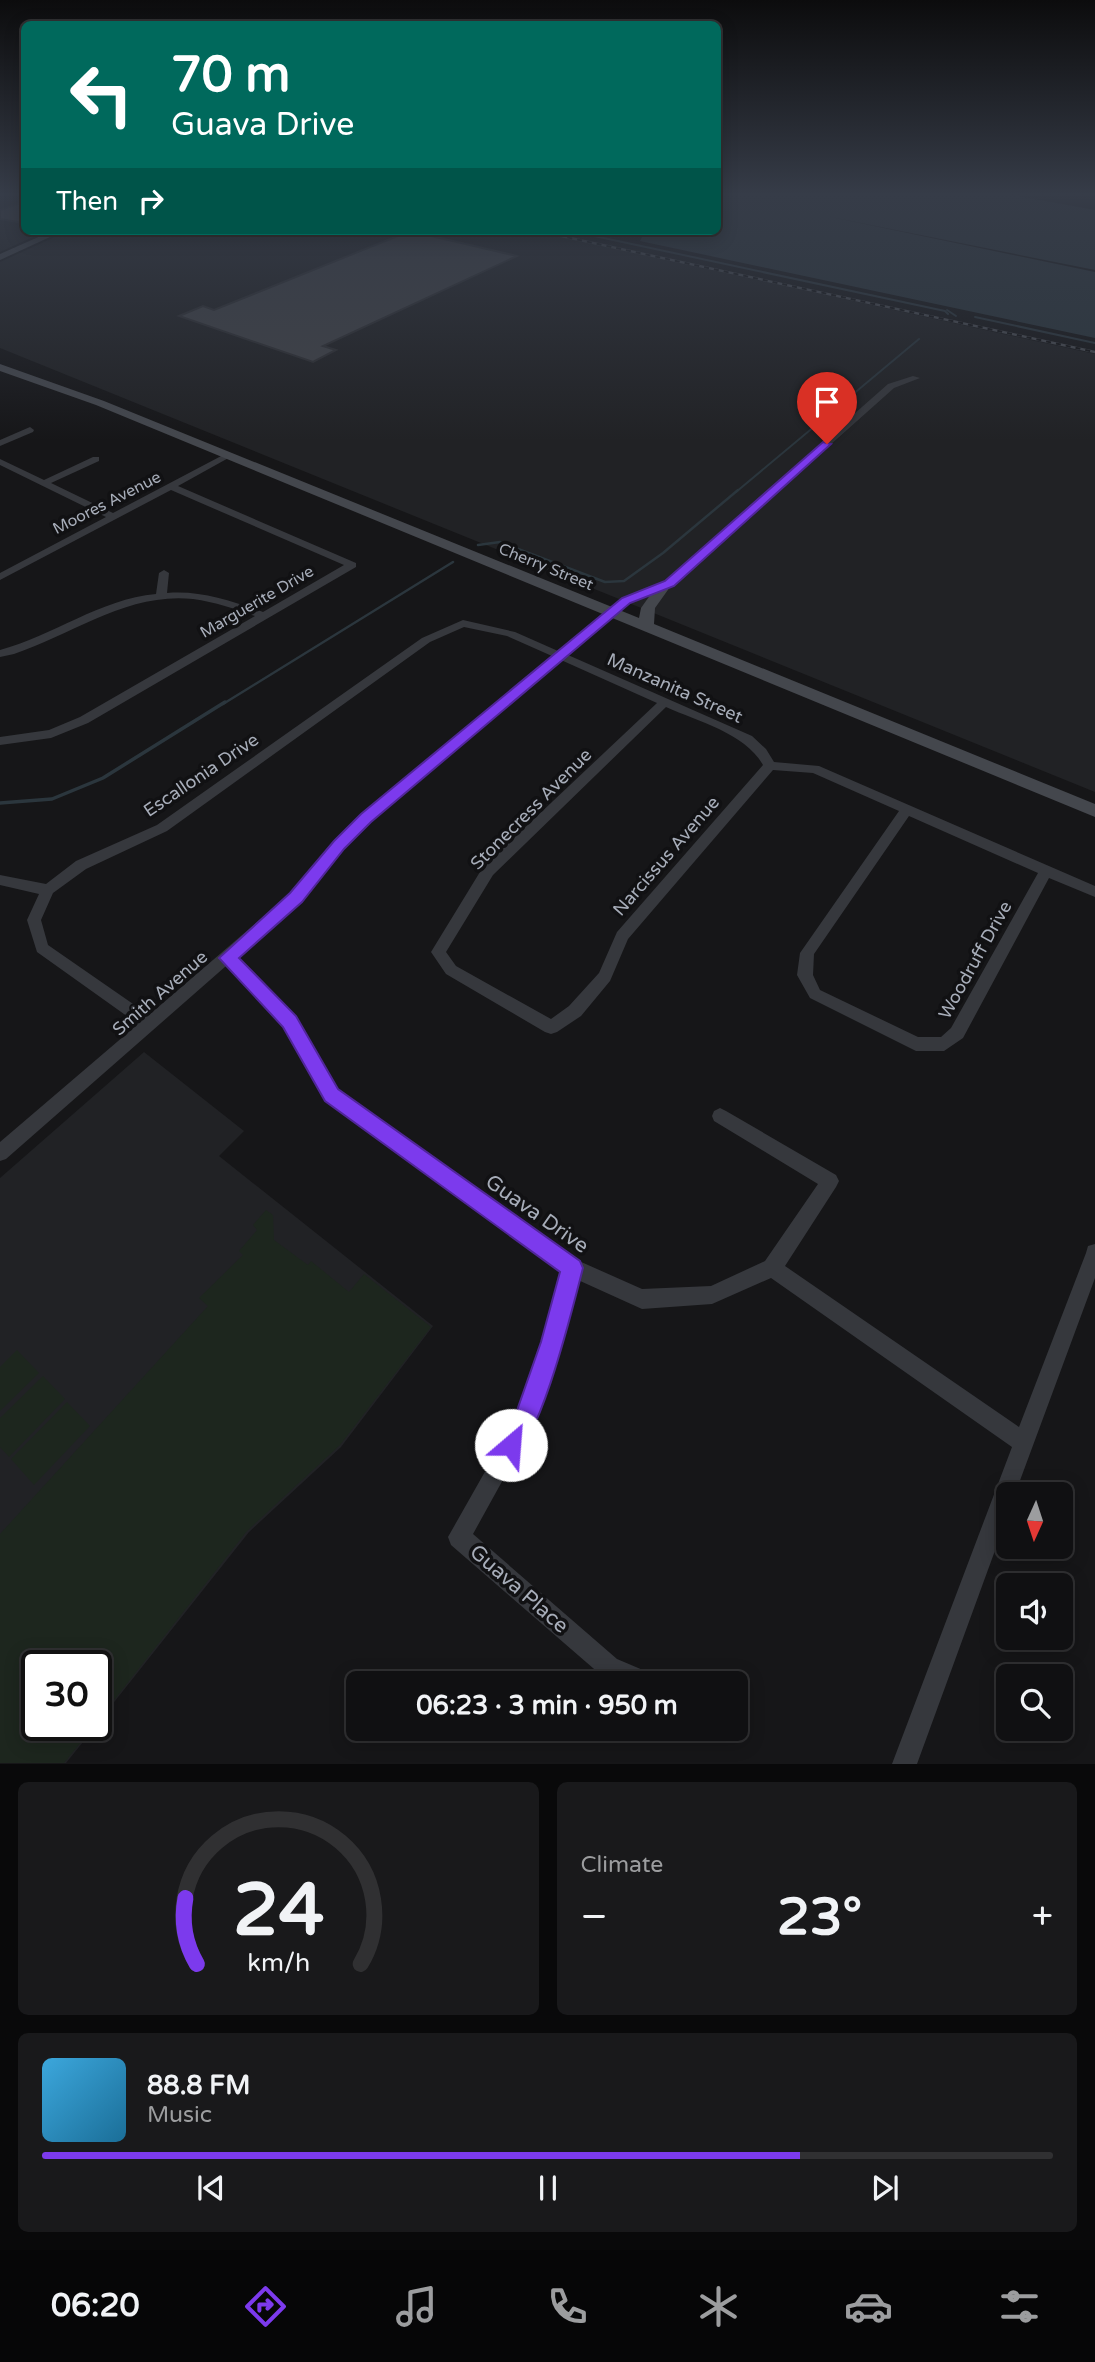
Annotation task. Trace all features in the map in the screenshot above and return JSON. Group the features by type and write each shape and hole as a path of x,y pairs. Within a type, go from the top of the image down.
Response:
{"street":[{"name":"Cherry Street","path":"0,356 81,391 100,403"},
{"name":"Cherry Street","path":"0,367 100,403 1095,811"},
{"name":"Smith Avenue","path":"0,1153 296,897 339,845 366,818 626,600 663,587 891,386 916,378"},
{"path":"0,443 30,430"},
{"name":"Moores Avenue","path":"0,576 228,456"},
{"path":"45,483 96,459"},
{"path":"0,462 114,517"},
{"name":"Marguerite Drive","path":"0,741 51,733 84,720 352,565 172,487"},
{"path":"161,596 164,573"},
{"path":"646,627 648,608 663,587"},
{"path":"0,654 26,648 118,605 161,596 198,595 223,600 265,615"},
{"name":"Manzanita Street","path":"463,623 511,634 663,704 748,739 762,751 770,766"},
{"name":"Escallonia Drive","path":"150,1024 42,948 34,920 48,890 81,865 162,828 426,640 463,623"},
{"name":"Stonecress Avenue","path":"439,952 488,871 663,704"},
{"path":"770,766 816,769 1095,892"},
{"name":"Narcissus Avenue","path":"439,952 451,970 551,1027 575,1011 605,977 622,936 770,766"},
{"name":"Woodruff Drive","path":"907,809 807,953 804,975 815,994 916,1044 944,1044 957,1033 1046,871"},
{"path":"0,880 48,890"},
{"name":"Guava Drive","path":"228,958 290,1021 331,1095 572,1268 642,1299 712,1294 772,1268"},
{"path":"720,1116 830,1181 772,1268 1024,1443"},
{"path":"904,1763 1095,1253"},
{"name":"Guava Place","path":"572,1268 552,1342 524,1422 459,1537 609,1667 618,1671"}],"shaded area":[{"path":"0,276 740,276 1095,354 1095,792 0,348"},
{"path":"806,276 1095,276 1095,338"},
{"path":"144,1052 244,1131 219,1156 433,1326 341,1447 249,1532 112,1705 112,1650 21,1650 21,1741 84,1741 66,1763 0,1763 0,1178"},
{"path":"266,1210 273,1215 274,1240 308,1265 311,1261 349,1292 364,1274 431,1327 340,1445 247,1531 112,1703 112,1650 21,1650 21,1741 82,1741 64,1763 0,1763 0,1534 208,1306 199,1298 243,1255 239,1251 257,1230 253,1225"},
{"path":"17,1350 39,1373 0,1411 0,1367"},
{"path":"43,1376 65,1399 9,1457 0,1447 0,1418"},
{"path":"67,1402 90,1426 34,1485 11,1459"}],"building":[{"path":"298,276 473,276 323,346 336,350 313,362 179,316 203,306 214,310"}],"waterway":[{"path":"783,276 945,311 948,314"},
{"path":"947,310 956,316"},
{"path":"975,317 1095,343"},
{"path":"736,492 919,339"},
{"path":"478,545 500,542 605,582 624,581 663,553 738,490"},
{"path":"223,704 453,562"},
{"path":"0,803 52,799 103,778 225,702"}],"railway":[{"path":"747,276 1095,352"}],"route":[{"path":"511,1445 524,1422 552,1342 572,1268 331,1095 290,1021 228,958 296,897 339,845 366,818 626,600 669,583 827,444"}]}
